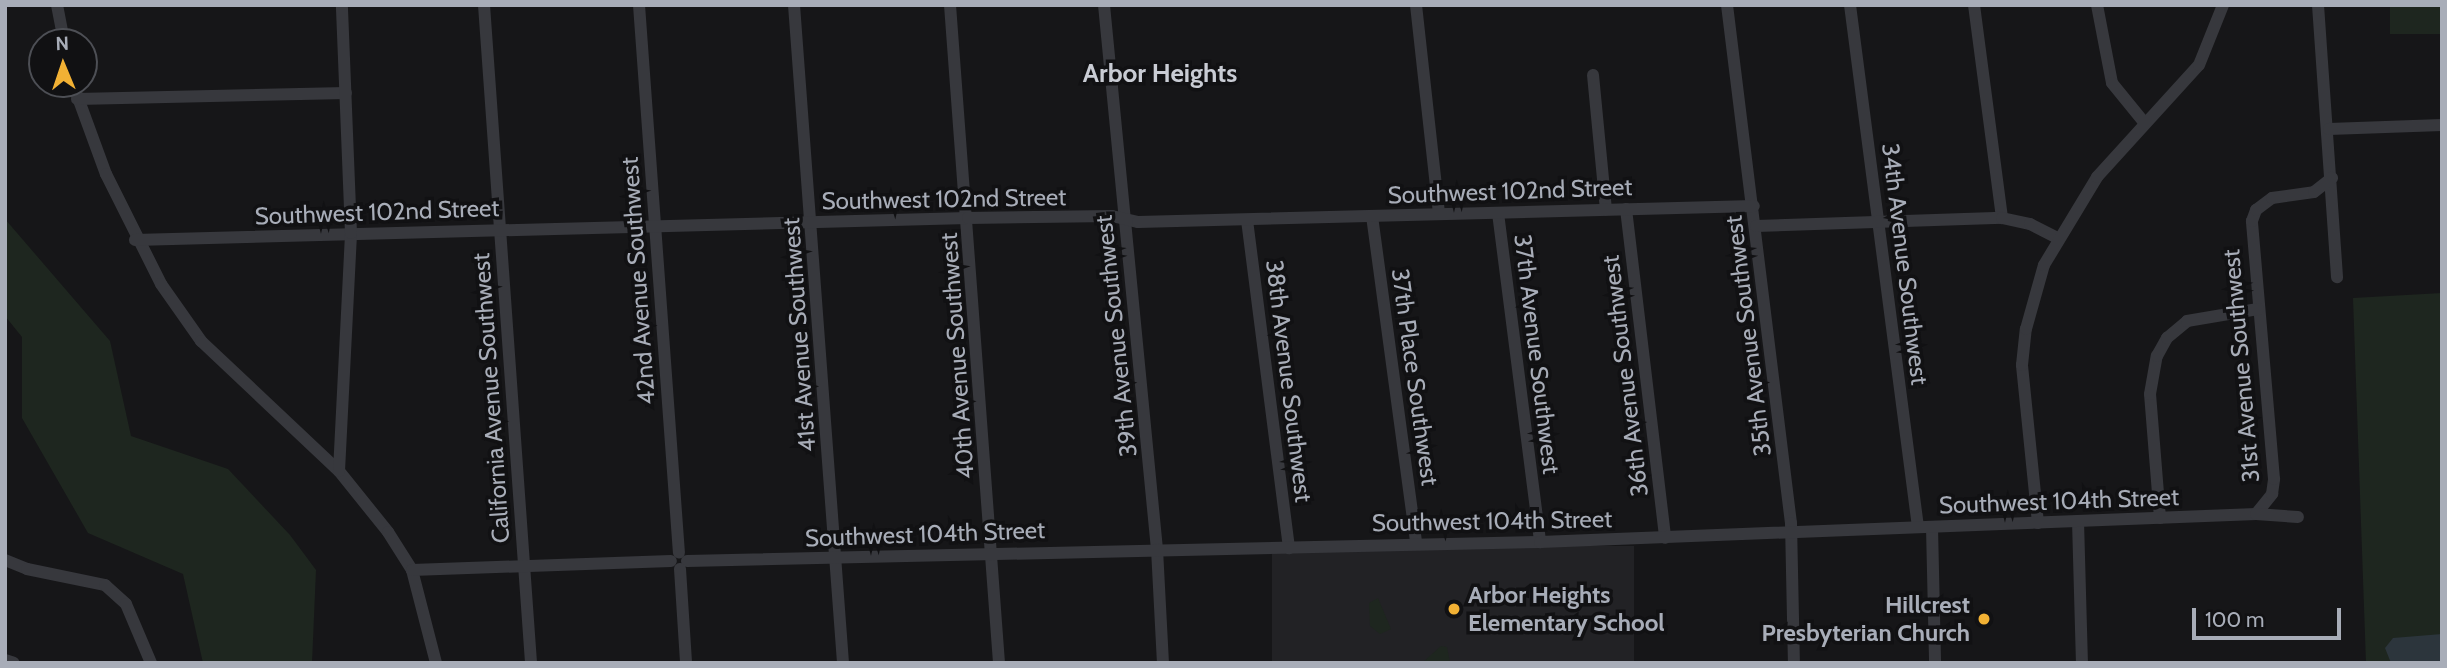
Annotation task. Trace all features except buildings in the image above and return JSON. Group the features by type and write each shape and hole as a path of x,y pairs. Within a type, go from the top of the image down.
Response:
{"street":[{"path":"57,5 61,28"},
{"path":"339,471 351,233 342,5"},
{"name":"California Avenue Southwest","path":"484,5 531,663"},
{"name":"42nd Avenue Southwest","path":"639,5 686,663"},
{"name":"41st Avenue Southwest","path":"794,5 813,222 843,663"},
{"name":"40th Avenue Southwest","path":"950,5 968,218 999,663"},
{"name":"39th Avenue Southwest","path":"1104,5 1157,549 1163,663"},
{"path":"1416,5 1439,214"},
{"name":"35th Avenue Southwest","path":"1727,5 1754,206 1792,532 1794,663"},
{"name":"34th Avenue Southwest","path":"1850,5 1918,527"},
{"path":"1974,5 2002,218"},
{"path":"2097,5 2112,83 2143,121"},
{"path":"2038,523 2022,365 2034,294 2057,238 2097,177 2143,121 2199,65 2223,5"},
{"path":"2318,5 2329,129 2337,277"},
{"path":"1593,75 1606,209"},
{"path":"346,93 77,99 135,240 201,341 339,471 412,570 436,663"},
{"path":"2329,129 2442,125"},
{"name":"31st Avenue Southwest","path":"2256,514 2272,494 2274,479 2252,231 2256,210 2272,198 2322,189 2332,178"},
{"name":"Southwest 102nd Street","path":"135,240 968,218 1247,220 1754,206"},
{"name":"36th Avenue Southwest","path":"1626,209 1665,538"},
{"name":"37th Avenue Southwest","path":"1498,213 1540,542"},
{"name":"37th Place Southwest","path":"1372,216 1416,543"},
{"path":"1756,226 2002,218 2030,224 2057,238"},
{"name":"38th Avenue Southwest","path":"1247,220 1289,548"},
{"path":"2160,518 2151,379 2167,338 2187,321 2258,309"},
{"name":"Southwest 104th Street","path":"412,570 992,553 1540,542 2256,514 2298,517"},
{"path":"2078,521 2082,663"},
{"path":"1932,527 1935,663"},
{"path":"5,559 105,585 126,604 151,663"},
{"path":"5,660 14,663"}],"shaded area":[{"path":"2390,5 2442,5 2442,34 2390,34"},
{"path":"5,219 110,341 131,436 228,469 290,535 316,570 312,663 203,663 183,574 88,533 22,418 22,337 5,316"},
{"path":"2442,293 2442,663 2366,663 2353,298"},
{"name":"Arbor Heights Elementary School","path":"1272,546 1634,546 1634,663 1272,663"},
{"path":"1378,598 1391,629 1380,634 1370,626 1369,603"},
{"path":"2442,634 2442,663 2391,663 2385,648 2393,638"},
{"path":"1441,646 1447,647 1450,663 1422,663"}],"place":[{"name":"Arbor Heights Elementary School","path":"1454,609"},
{"name":"Hillcrest Presbyterian Church","path":"1984,619"}],"district":[{"name":"Arbor Heights","path":"1160,74"}]}
